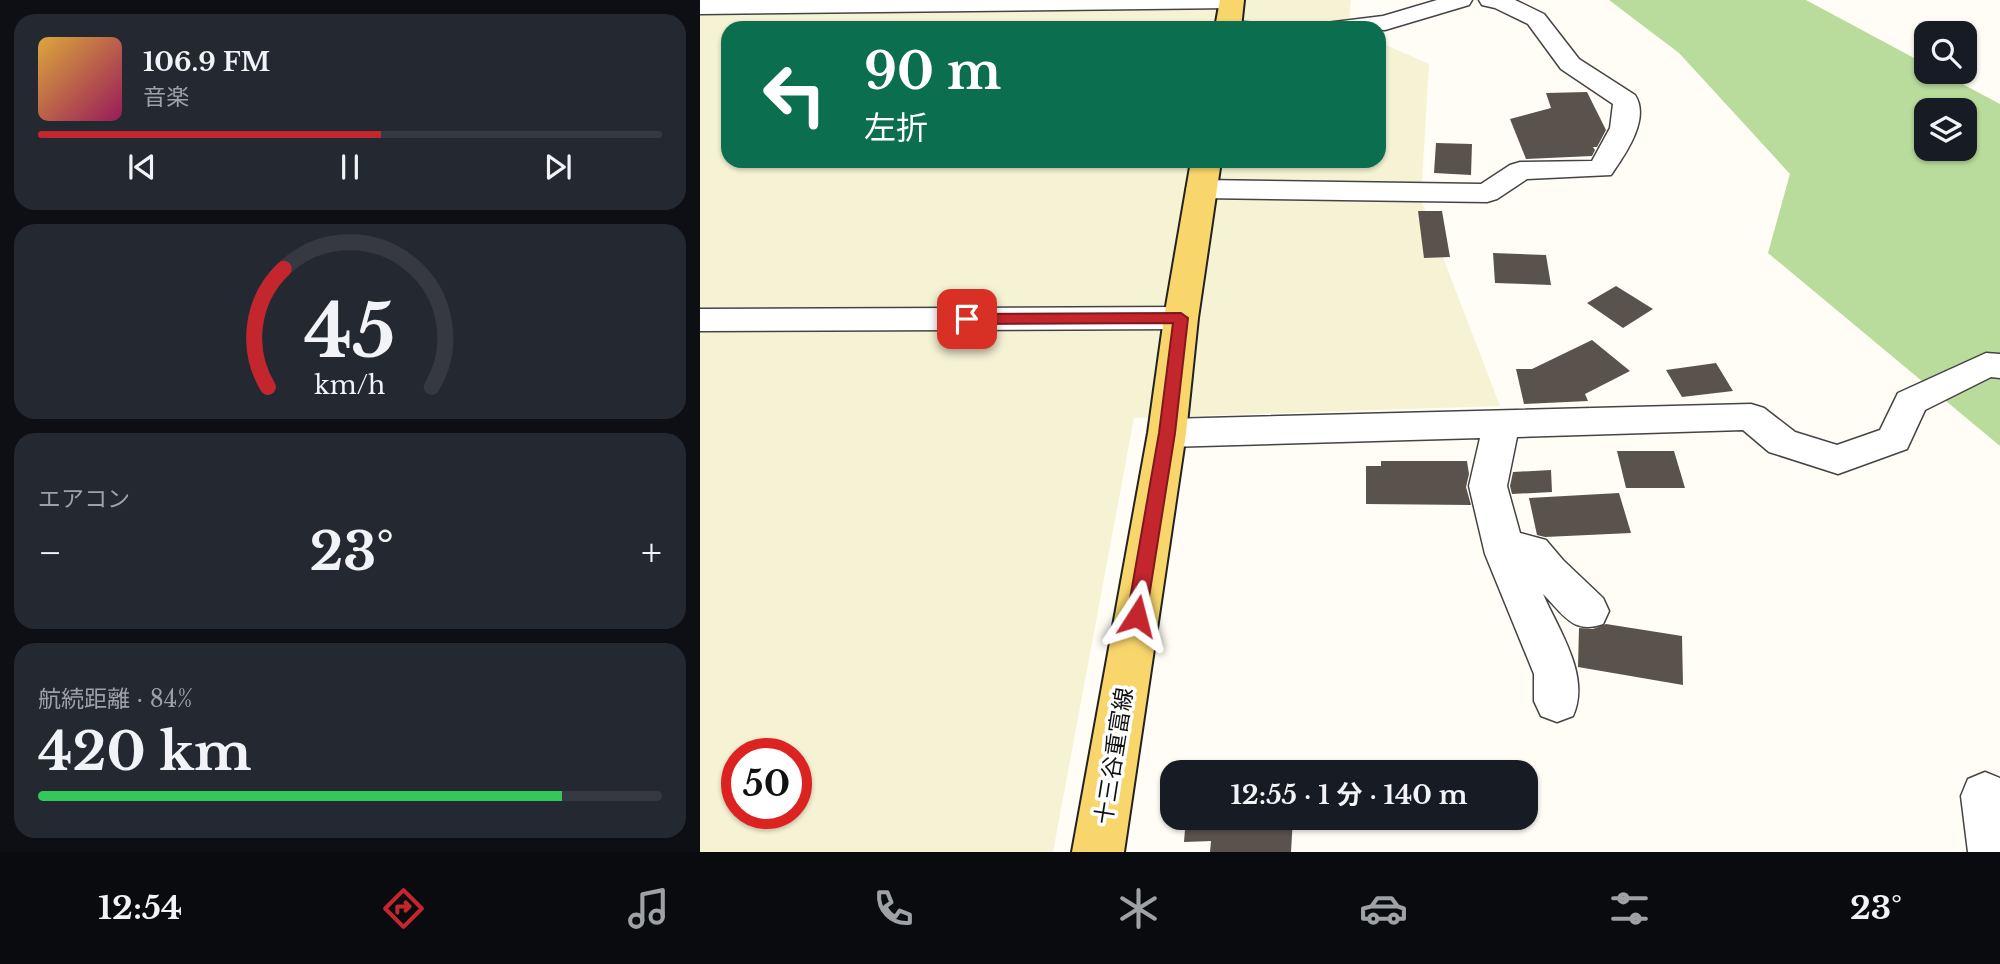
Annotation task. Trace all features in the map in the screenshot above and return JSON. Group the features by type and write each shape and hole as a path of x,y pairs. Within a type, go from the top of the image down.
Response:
{"main road":[{"path":"1229,21 1232,1"},
{"name":"十三谷重富線","path":"1098,852 1167,433 1181,318 1204,175"}],"street":[{"path":"1386,23 1461,0"},
{"path":"1204,175 1486,193 1520,171 1601,169 1621,136 1628,114 1626,101 1570,64 1536,19 1503,3 1490,0"},
{"path":"700,7 1232,1"},
{"path":"700,320 1181,318"},
{"path":"1167,433 1751,417 1782,442 1838,460 1894,439 1911,402 1986,365 2000,366"},
{"path":"1501,424 1488,486 1503,547 1556,674 1557,701"},
{"path":"1503,547 1532,552 1548,572 1588,611"},
{"path":"1985,796 1993,852"}],"shaded area":[{"path":"700,0 1351,0 1349,21 721,21 721,168 1386,168 1386,45 1429,64 1421,200 1500,406 1134,418 1053,852 700,852"}],"green space":[{"path":"1609,0 1806,0 1914,58 1914,84 1962,84 2000,104 2000,446 1768,253 1790,174 1679,53"}],"building":[{"path":"1587,92 1606,130 1597,147 1593,147 1595,150 1592,156 1526,159 1510,119 1551,108 1546,93"},
{"path":"1436,143 1472,144 1471,175 1434,173"},
{"path":"1418,211 1442,211 1450,257 1424,258"},
{"path":"1493,253 1546,255 1551,285 1495,283"},
{"path":"1616,286 1653,309 1623,328 1587,303"},
{"path":"1592,340 1630,371 1585,394 1588,401 1524,404 1516,369 1532,369"},
{"path":"1716,363 1733,391 1682,397 1666,370"},
{"path":"1617,451 1674,451 1685,488 1626,488"},
{"path":"1381,461 1467,461 1469,474 1466,487 1471,505 1366,504 1366,466 1381,466"},
{"path":"1551,470 1552,492 1512,494 1510,486 1513,472"},
{"path":"1619,493 1631,533 1545,537 1537,535 1529,498"},
{"path":"1606,624 1682,636 1683,685 1578,667 1579,628 1593,629"},
{"path":"1185,830 1292,830 1291,852 1210,852 1211,841 1184,842"}],"route":[{"path":"967,319 1181,318 1167,433 1137,616"}]}
